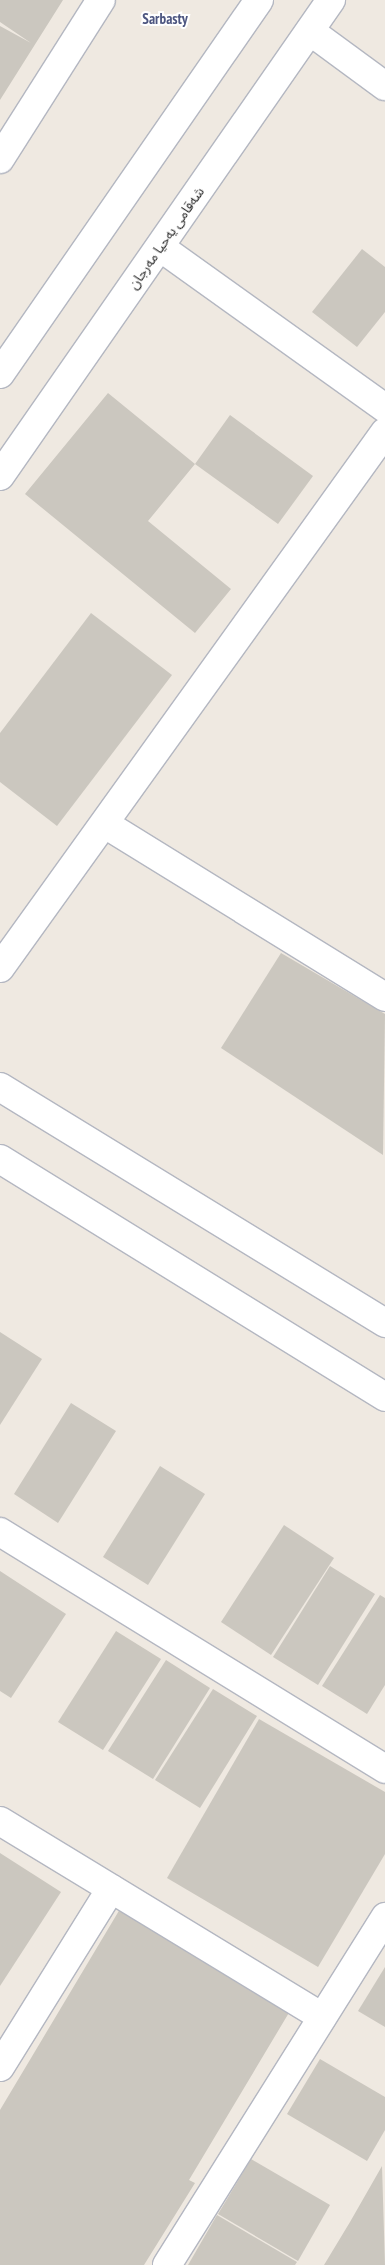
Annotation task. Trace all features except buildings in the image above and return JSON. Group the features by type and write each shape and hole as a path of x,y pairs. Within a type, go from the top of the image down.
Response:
{"street":[{"path":"0,159 102,0"},
{"path":"0,374 259,0"},
{"name":"شەقامی یەحیا مەرجان","path":"0,476 331,0"},
{"path":"310,31 385,86"},
{"path":"160,247 385,408"},
{"path":"0,968 385,432"},
{"path":"105,824 385,997"},
{"path":"0,1087 385,1323"},
{"path":"0,1160 385,1397"},
{"path":"0,1532 385,1769"},
{"path":"0,1821 322,2017"},
{"path":"0,2067 112,1889"},
{"path":"167,2265 385,1917"}],"district":[{"name":"Sarbasty","path":"165,19"}]}
